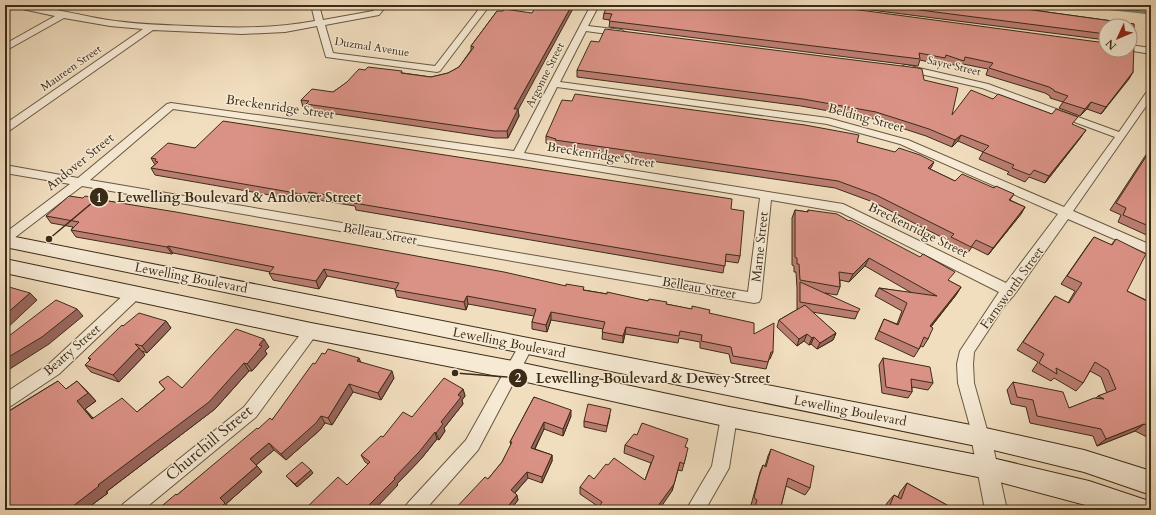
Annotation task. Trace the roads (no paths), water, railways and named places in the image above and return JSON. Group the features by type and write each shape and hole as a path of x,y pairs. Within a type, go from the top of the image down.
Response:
{"main road":[{"name":"Lewelling Boulevard","path":"5,240 981,437 1084,461 1151,483"},
{"name":"Lewelling Boulevard","path":"5,266 311,331 513,370 729,417 988,468 1090,493 1140,510"}],"street":[{"path":"16,5 110,23 151,27 242,31 285,29 376,13 383,5"},
{"name":"Duzmal Avenue","path":"315,5 329,55 437,69 486,5"},
{"name":"Argonne Street","path":"517,155 595,5"},
{"path":"5,48 63,15"},
{"name":"Maureen Street","path":"5,129 151,27"},
{"path":"582,28 629,34"},
{"path":"1138,50 1150,54"},
{"name":"Sayre Street","path":"893,67 916,70 985,86 1121,136"},
{"name":"Belding Street","path":"553,84 828,121 904,142 1151,250"},
{"name":"Farnsworth Street","path":"996,510 981,437 966,383 965,364 967,351 1150,94"},
{"name":"Breckenridge Street","path":"171,106 517,155 843,208 1009,290"},
{"name":"Andover Street","path":"5,240 80,182 171,106"},
{"name":"Belleau Street","path":"5,169 754,298"},
{"name":"Marne Street","path":"754,298 766,195"},
{"name":"Beatty Street","path":"5,401 54,369 134,294"},
{"name":"Churchill Street","path":"129,510 250,412 311,331"},
{"path":"413,510 472,445 526,346"},
{"path":"695,510 720,468 729,417"}],"waterway":[{"path":"1076,5 1151,13"}],"place":[{"name":"Lewelling Boulevard & Andover Street","path":"49,239"},
{"name":"Lewelling Boulevard & Dewey Street","path":"455,373"}]}
